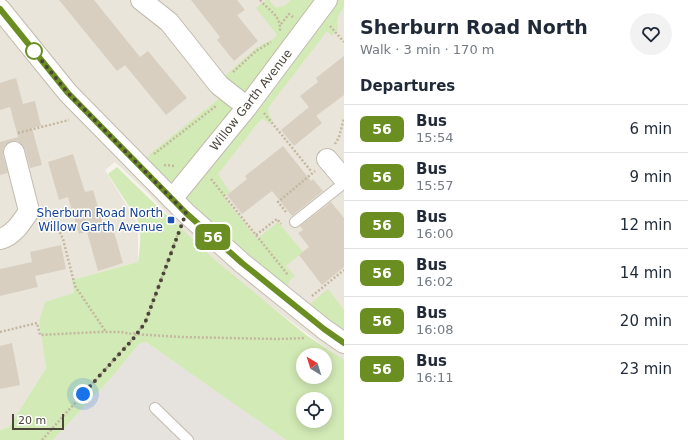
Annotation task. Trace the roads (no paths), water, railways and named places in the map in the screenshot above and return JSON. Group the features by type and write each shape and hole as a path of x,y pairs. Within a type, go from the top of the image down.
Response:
{"street":[{"path":"141,0 170,22 223,88 254,109"},
{"name":"Willow Garth Avenue","path":"172,199 194,172 254,109 327,0"},
{"path":"0,9 68,93 144,162 172,199 186,213 242,263 324,329 344,343"},
{"path":"0,239 4,238 21,224 29,211 16,142"},
{"path":"327,159 344,179"}],"lane":[{"path":"295,222 344,182"},
{"path":"156,408 188,440"}],"place":[{"name":"Sherburn Road North Willow Garth Avenue","path":"171,220"}]}
